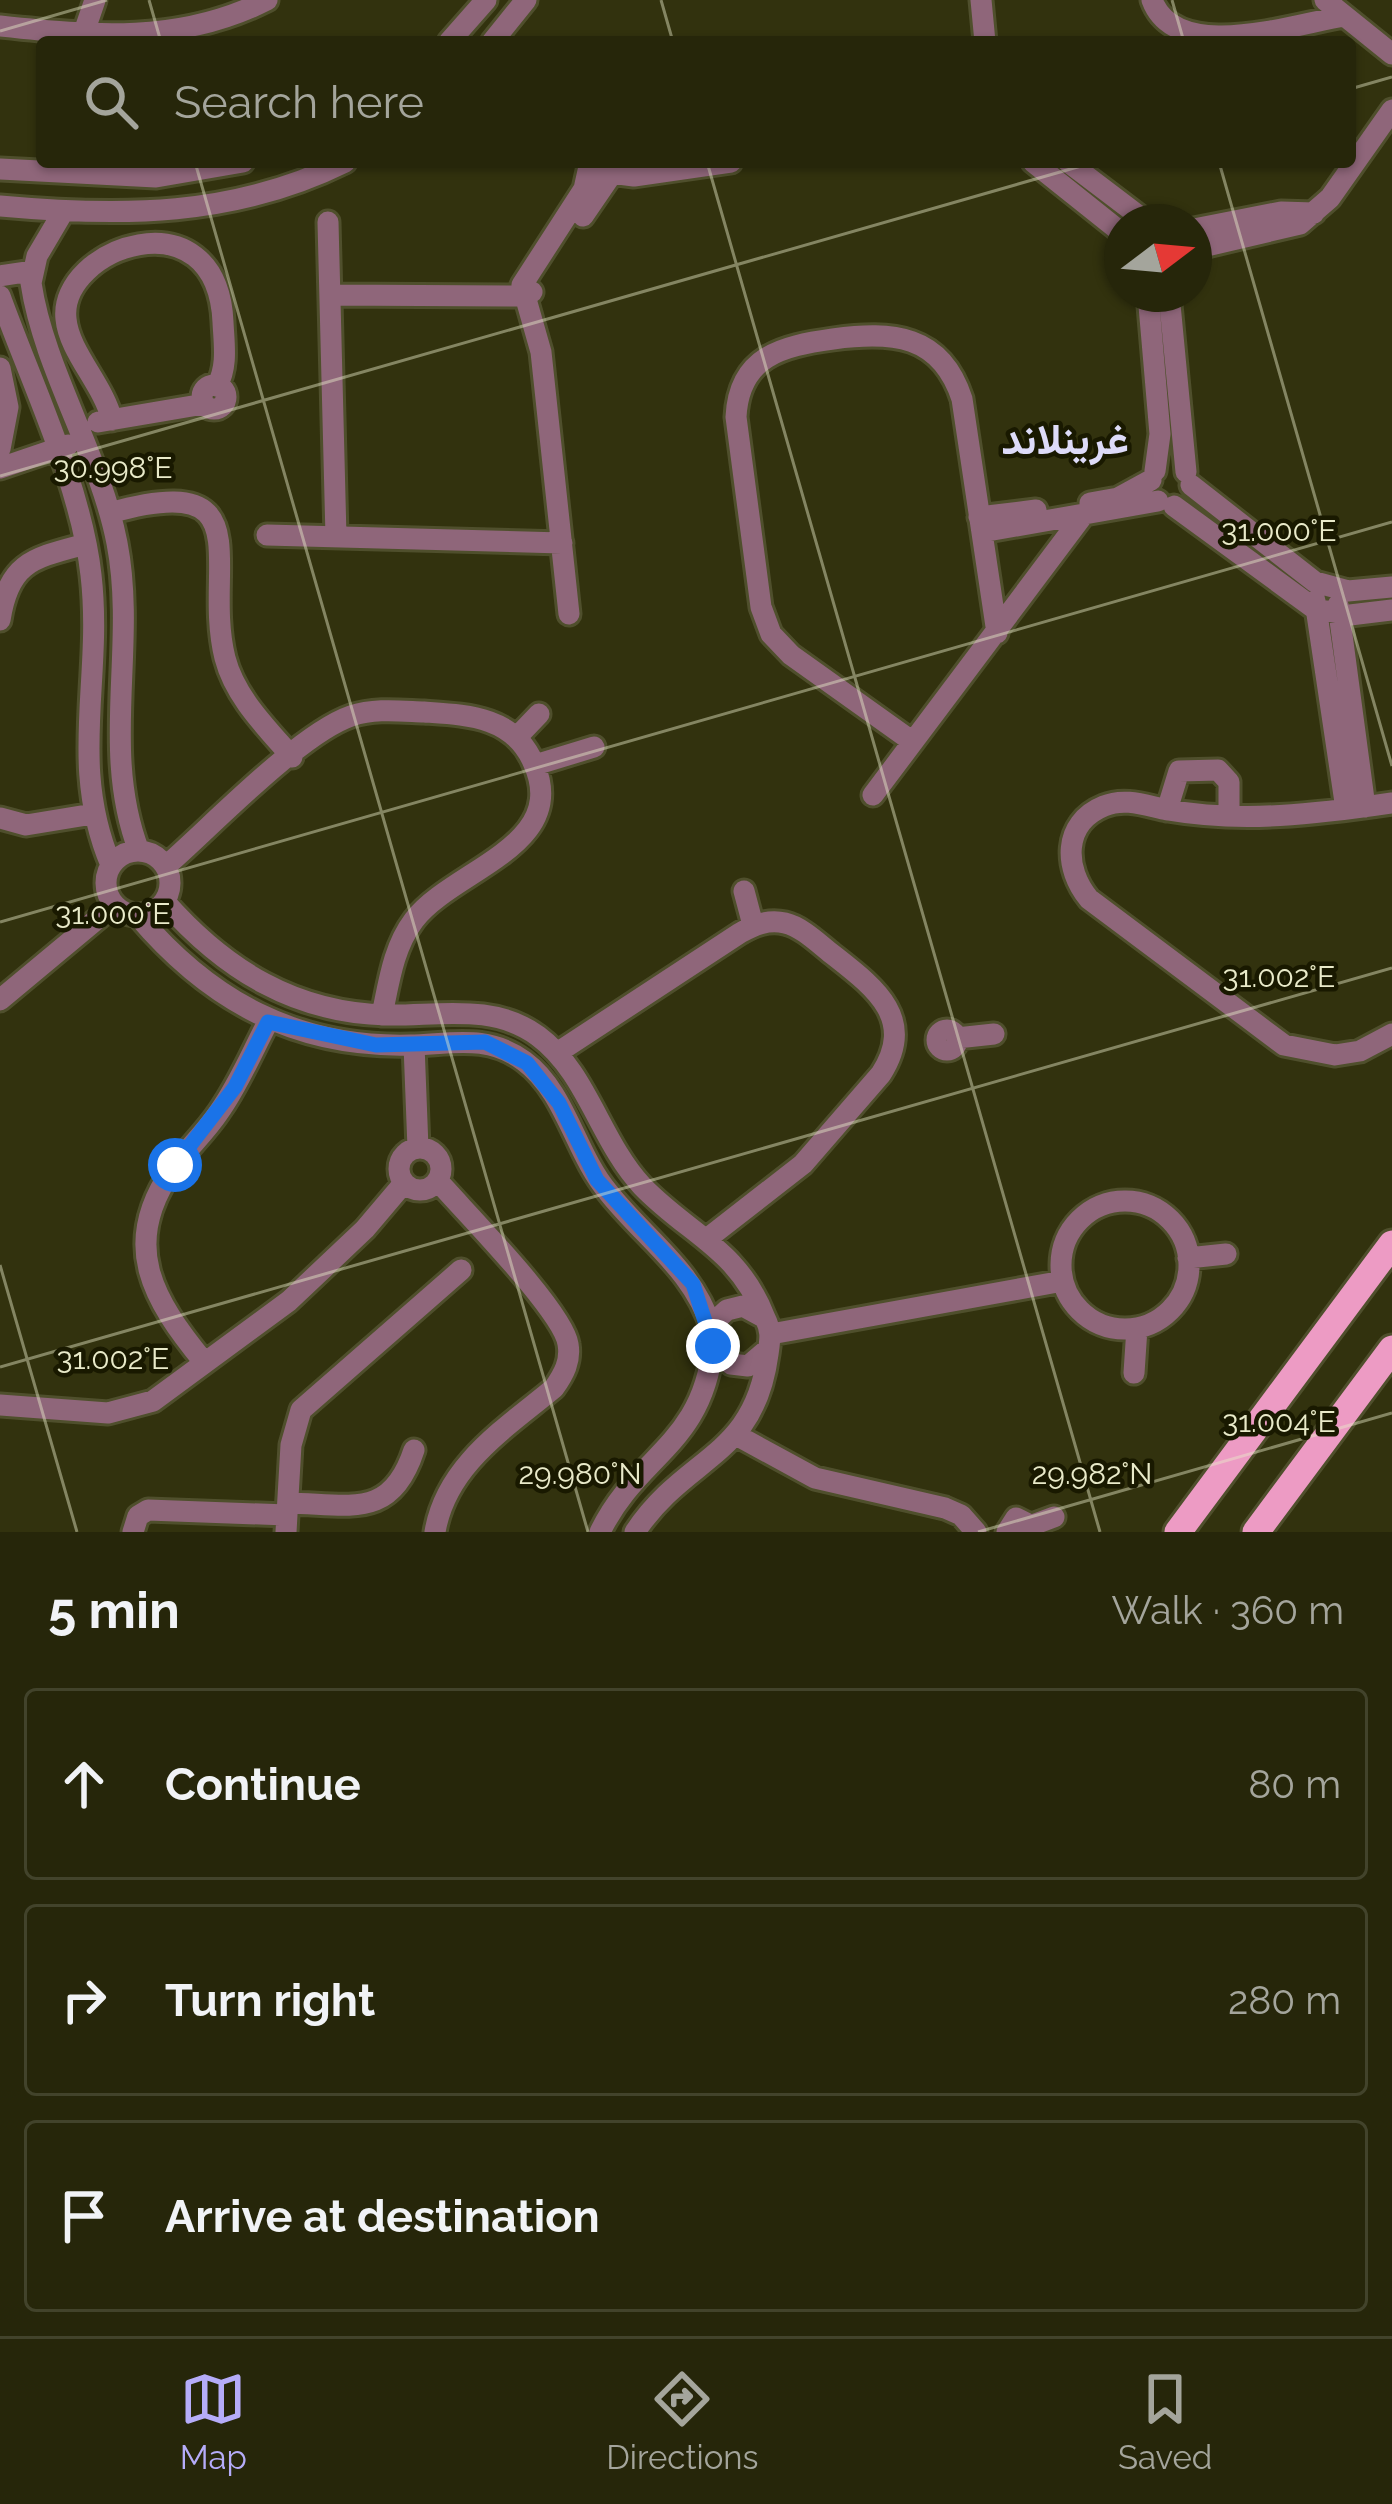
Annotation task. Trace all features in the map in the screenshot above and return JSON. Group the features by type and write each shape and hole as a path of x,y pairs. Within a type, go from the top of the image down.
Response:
{"main road":[{"path":"1178,1532 1392,1244"},
{"path":"1256,1532 1392,1349"}],"street":[{"path":"83,35 94,0"},
{"path":"0,26 83,35 169,32 267,0"},
{"path":"454,36 486,0"},
{"path":"497,36 526,0"},
{"path":"982,0 985,36"},
{"path":"1151,0 1165,23 1189,36"},
{"path":"1324,0 1392,54"},
{"path":"1198,36 1344,16"},
{"path":"1356,158 1392,110"},
{"path":"0,169 156,177 208,168"},
{"path":"0,206 158,213 264,194 330,168"},
{"path":"569,614 541,352 524,296 524,280 584,189 588,168"},
{"path":"524,296 616,168"},
{"path":"1041,168 1104,219"},
{"path":"1076,168 1123,204"},
{"path":"1212,245 1292,228 1314,213 1348,168"},
{"path":"156,177 158,213"},
{"path":"63,212 32,271 32,294 110,513 124,603 118,773 139,851 166,866 171,884 165,902 138,916"},
{"path":"1212,225 1281,212 1314,213"},
{"path":"328,222 336,537"},
{"path":"0,468 55,449 112,420 211,395 225,365 223,319 211,267 187,248 172,245 106,255 74,280 65,320 75,346 102,387 112,420"},
{"path":"0,276 32,271"},
{"path":"0,296 86,544 93,616 85,754 93,814 112,865 106,881 114,905 138,916 197,977 268,1022 339,1041 485,1042 527,1063 559,1103 597,1180 693,1284 723,1360 740,1366 756,1362 768,1334"},
{"path":"330,296 524,296"},
{"path":"1150,312 1160,490"},
{"path":"981,524 1160,490 1184,501 1189,479 1171,312"},
{"path":"913,742 790,655 765,621 736,417 749,370 790,345 882,332 918,342 947,365 956,381 997,633"},
{"path":"0,368 8,407 0,449"},
{"path":"1160,490 1168,465 1315,582 1337,590 1392,587"},
{"path":"981,524 1081,518 1160,490"},
{"path":"1160,490 1315,609 1338,614 1392,610"},
{"path":"110,513 175,498 202,510 212,521 219,536 222,642 230,673 292,757"},
{"path":"872,794 1081,518"},
{"path":"267,536 562,543"},
{"path":"0,620 4,592 23,566 86,544"},
{"path":"1315,582 1315,609 1356,808"},
{"path":"1337,590 1356,808"},
{"path":"166,866 331,725 368,712 478,716 517,737 535,765 541,798 535,820 506,854 458,878 413,921 397,947 382,1015"},
{"path":"517,737 539,714"},
{"path":"535,765 594,747"},
{"path":"1167,810 1179,771 1218,770 1228,782 1229,816"},
{"path":"1392,803 1229,816 1124,801 1089,814 1076,830 1070,866 1089,899 1284,1045 1335,1055 1360,1051 1392,1034"},
{"path":"0,818 26,825 93,814"},
{"path":"112,865 139,851"},
{"path":"744,891 753,925"},
{"path":"165,902 218,955 280,994 382,1015 491,1014 526,1029 557,1053 623,1164 744,1275 768,1334 761,1396 738,1436 673,1485 635,1532"},
{"path":"0,1000 114,905"},
{"path":"557,1053 753,925 769,922 798,928 877,989 895,1021 896,1040 881,1074 831,1136 772,1190 708,1238"},
{"path":"203,1362 162,1310 150,1281 148,1220 175,1165 235,1087 268,1022"},
{"path":"896,1040 994,1034"},
{"path":"414,1045 418,1148"},
{"path":"418,1148 440,1161 438,1181 556,1318 568,1346 568,1361 554,1388 464,1466 442,1505 435,1532"},
{"path":"404,1183 400,1161 418,1148"},
{"path":"404,1183 417,1190 438,1181"},
{"path":"0,1405 124,1412 153,1401 289,1301 365,1229 404,1183"},
{"path":"1109,1203 1154,1209 1177,1229 1188,1258 1178,1302 1153,1323 1137,1328 1089,1319 1063,1281 1064,1245 1072,1229 1109,1203"},
{"path":"1188,1258 1226,1253"},
{"path":"287,1520 292,1432 309,1400 461,1270"},
{"path":"768,1334 1063,1281"},
{"path":"600,1532 622,1496 693,1419 704,1396 720,1315 734,1307 751,1308 768,1334"},
{"path":"1134,1373 1137,1328"},
{"path":"738,1436 815,1478 945,1508 976,1532"},
{"path":"160,1532 172,1523 287,1520 379,1502 404,1483 414,1450"},
{"path":"133,1532 138,1516 148,1510 230,1520"},
{"path":"1020,1530 1054,1517"}],"district":[{"name":"غرينلاند","path":"1065,439"}],"route":[{"path":"175,1165 217,1115 268,1022 339,1041 376,1045 485,1042 507,1050 544,1080 597,1180 693,1284 712,1330 713,1346"}]}
